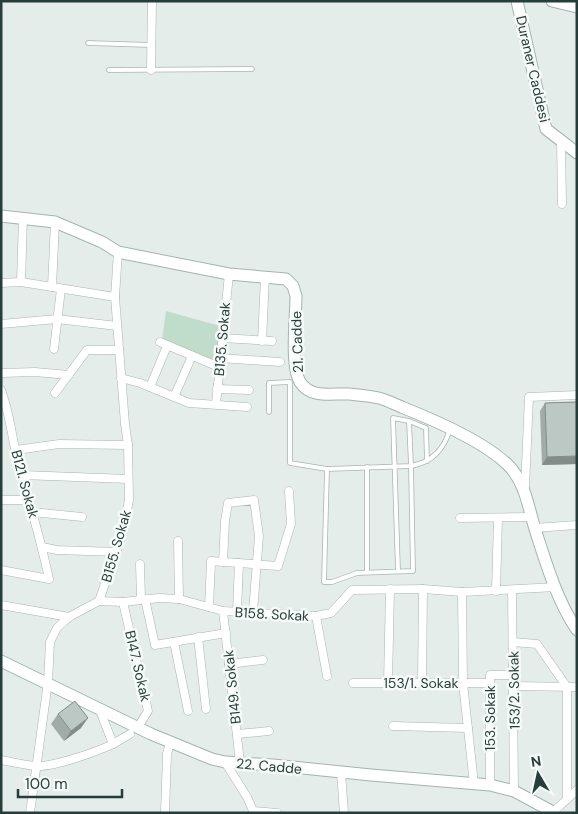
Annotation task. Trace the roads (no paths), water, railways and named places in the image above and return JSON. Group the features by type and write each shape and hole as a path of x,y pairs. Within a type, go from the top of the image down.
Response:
{"main road":[{"name":"Duraner Caddesi","path":"517,1 546,129 577,152"},
{"path":"552,1 577,8"},
{"name":"21. Cadde","path":"1,216 55,222 102,242 118,252 229,274 286,279 293,286 296,296 295,362 296,375 302,384 312,392 324,395 348,394 380,398 426,417 477,442 507,464 524,490 556,587 567,616 577,630"},
{"name":"22. Cadde","path":"1,661 99,708 134,731 225,762 490,785 514,791 553,812"}],"street":[{"path":"151,70 152,1"},
{"path":"560,140 562,204"},
{"path":"21,282 23,217"},
{"path":"52,287 55,222"},
{"name":"B155. Sokak","path":"100,602 123,532 129,500 128,445 115,297 118,252"},
{"name":"B135. Sokak","path":"216,404 229,274"},
{"path":"262,341 265,277"},
{"path":"1,283 21,282 115,297"},
{"path":"54,349 60,289"},
{"path":"1,324 57,319 117,326"},
{"path":"222,338 272,342"},
{"path":"150,387 163,344 192,356 220,363 280,362"},
{"path":"55,393 87,350 119,350"},
{"path":"174,397 192,356"},
{"path":"1,373 36,372 69,375"},
{"path":"121,378 140,382 189,403 247,407"},
{"path":"218,389 249,390"},
{"name":"B121. Sokak","path":"1,390 6,403 28,500 49,579 1,570"},
{"path":"524,490 529,397 577,395"},
{"path":"16,450 58,444 128,445"},
{"path":"22,475 128,479"},
{"path":"209,607 211,561 278,566 291,524 289,491"},
{"path":"1,500 28,500"},
{"path":"223,562 228,503 254,500 259,536 253,612"},
{"path":"32,512 82,517"},
{"path":"460,518 498,518 577,525"},
{"path":"496,591 498,518"},
{"path":"178,542 179,599"},
{"path":"42,547 57,550 116,552"},
{"path":"237,612 239,563"},
{"path":"140,564 143,600 155,645 226,633"},
{"name":"B158. Sokak","path":"100,602 123,602 159,598 179,599 223,611 316,616 331,613 352,590 422,589 462,592 556,587"},
{"path":"388,683 390,589"},
{"path":"422,589 422,683"},
{"name":"153/2. Sokak","path":"512,590 514,791"},
{"path":"462,592 463,683 474,784"},
{"path":"30,813 48,682 50,642 57,628 69,617 100,602"},
{"name":"B147. Sokak","path":"123,602 148,711 134,731"},
{"path":"1,605 69,617"},
{"name":"B149. Sokak","path":"223,611 240,763"},
{"path":"316,616 327,676"},
{"path":"198,638 206,709"},
{"path":"174,642 188,711"},
{"path":"513,642 537,644 567,687 567,799"},
{"path":"229,664 263,660"},
{"name":"153. Sokak","path":"490,785 490,675 513,675"},
{"name":"153/1. Sokak","path":"353,683 490,683"},
{"path":"514,686 577,687"},
{"path":"99,708 113,744"},
{"path":"393,726 468,728"},
{"path":"1,760 37,766 98,752 134,731"},
{"path":"237,734 269,731"},
{"path":"166,813 167,754 170,742"},
{"path":"225,762 254,812 277,813"},
{"path":"341,772 344,813"},
{"path":"553,812 577,790"}],"lane":[{"path":"88,43 151,45"},
{"path":"109,70 252,69"},
{"path":"269,412 268,383 290,382 290,463 328,469 411,466 427,461 440,451 450,429"},
{"path":"398,571 393,418 409,421 426,428 427,461"},
{"path":"328,469 324,582 332,582 357,572 413,571 409,421"},
{"path":"367,467 367,572"}]}
